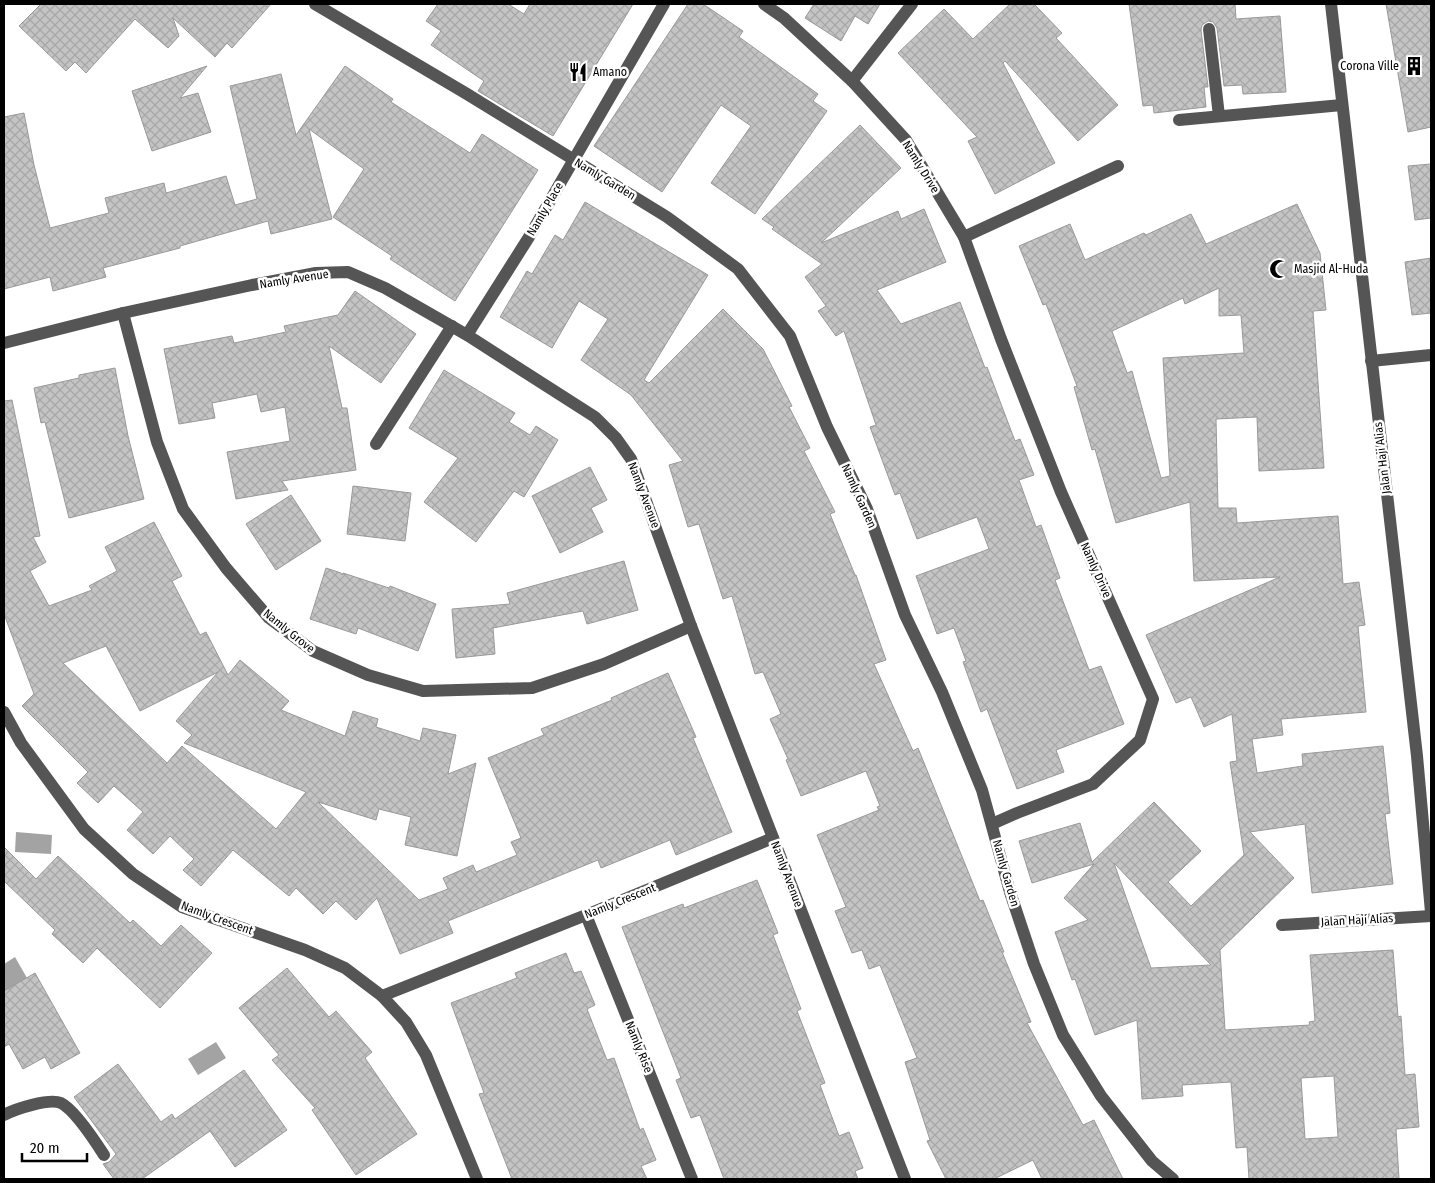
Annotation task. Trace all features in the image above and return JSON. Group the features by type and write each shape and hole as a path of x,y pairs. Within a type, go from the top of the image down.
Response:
{"street":[{"name":"Namly Garden","path":"315,4 667,216 738,269 790,336 827,427 867,509 905,615 942,692 982,790 1010,892 1034,964 1063,1034 1101,1096 1152,1161 1173,1179"},
{"name":"Namly Place","path":"467,334 529,237 664,4"},
{"name":"Namly Drive","path":"764,4 784,18 852,81 906,140 964,237 1000,340 1061,492 1153,699 1140,740 1093,784 992,824"},
{"path":"852,81 912,4"},
{"name":"Jalan Haji Alias","path":"1331,4 1416,756 1431,912"},
{"path":"1209,29 1219,116"},
{"path":"1179,120 1342,105"},
{"path":"964,237 1118,166"},
{"name":"Namly Avenue","path":"4,343 123,312 307,275 348,272 385,288 467,334 595,417 616,438 631,459 691,626 905,1179"},
{"name":"Namly Grove","path":"123,312 157,442 183,510 226,568 269,618 312,651 368,675 423,691 532,688 604,664 691,626"},
{"path":"376,444 452,326"},
{"path":"1371,361 1431,355"},
{"name":"Namly Crescent","path":"4,712 21,743 84,829 133,874 182,907 305,950 345,968 382,996 406,1022 426,1055 477,1179"},
{"name":"Namly Crescent","path":"382,996 773,838"},
{"name":"Namly Rise","path":"586,915 692,1179"},
{"name":"Jalan Haji Alias","path":"1282,925 1431,916"},
{"path":"4,1115 33,1104 60,1102 84,1126 104,1155"}],"shaded area":[{"path":"16,832 52,835 51,854 15,852"},
{"path":"15,957 27,978 4,991 4,964"},
{"path":"216,1042 226,1058 198,1075 188,1059"}],"building":[{"path":"41,4 271,4 232,48 227,43 215,57 173,18 179,36 168,48 135,19 86,73 75,62 66,71 19,26"},
{"path":"438,4 508,4 524,14 530,4 633,4 553,136 478,91 484,81 431,45 441,31 426,21"},
{"path":"688,4 703,4 743,31 739,37 818,94 813,101 827,111 755,214 711,183 751,126 721,105 662,192 594,146"},
{"path":"814,4 880,4 868,24 855,16 841,41 805,18"},
{"path":"1010,4 1034,4 1062,33 1056,38 1118,105 1078,141 1005,61 1003,63 1055,163 995,194 968,141 977,137 898,53 944,9 973,39"},
{"path":"1129,4 1235,4 1236,19 1280,16 1286,92 1243,94 1242,85 1224,86 1217,28 1213,22 1208,21 1202,25 1201,30 1208,87 1204,87 1206,107 1154,113 1153,105 1143,106"},
{"name":"Corona Ville","path":"1386,4 1431,4 1431,127 1408,132"},
{"path":"207,66 180,98 198,93 211,132 152,151 132,91"},
{"path":"345,66 393,99 391,102 470,153 482,134 538,170 455,301 390,259 392,256 333,217 364,169 309,129 332,219 271,234 268,221 180,246 180,248 103,268 106,277 53,291 50,277 4,289 4,117 24,113 34,165 50,228 109,213 105,198 164,183 166,193 226,176 235,205 257,199 230,86 281,74 296,135"},
{"path":"860,125 901,168 821,243 898,211 901,219 924,209 946,262 877,290 901,324 960,302 1015,441 1020,439 1034,475 1019,480 1036,527 1041,525 1060,578 1055,580 1089,670 1101,666 1124,724 1056,750 1064,772 1017,789 987,709 981,712 963,662 966,661 954,628 937,634 916,576 989,549 977,517 917,539 900,493 895,495 870,427 876,425 844,331 836,336 818,311 826,306 805,277 822,264 772,229 774,227 762,219"},
{"path":"1431,164 1431,218 1415,220 1408,166"},
{"path":"585,202 708,275 644,380 649,383 723,309 763,349 792,406 789,407 810,448 804,451 835,512 830,514 856,575 886,660 874,664 913,751 918,748 980,901 983,900 1031,1022 1027,1023 1083,1125 1094,1120 1123,1179 1042,1179 1033,1160 994,1179 946,1179 927,1141 930,1140 905,1062 917,1058 880,965 869,969 862,950 852,953 835,911 846,907 817,835 879,810 877,807 880,806 866,771 801,796 786,760 788,759 770,719 781,714 763,672 755,674 732,596 723,599 699,524 688,527 669,465 683,461 631,395 581,360 608,319 579,301 552,348 500,317 527,271 532,274 555,235 563,240"},
{"path":"1297,204 1320,253 1326,310 1313,311 1324,468 1259,471 1257,417 1216,419 1218,508 1236,508 1237,523 1338,516 1343,584 1359,582 1365,625 1358,626 1366,712 1281,719 1283,735 1252,739 1257,773 1303,766 1302,754 1383,746 1390,813 1385,814 1393,884 1312,893 1305,824 1250,832 1294,878 1220,950 1225,1030 1310,1025 1309,1022 1315,1021 1310,955 1393,950 1398,1017 1401,1016 1405,1075 1415,1074 1419,1127 1396,1129 1399,1179 1249,1179 1247,1147 1236,1148 1231,1082 1182,1085 1183,1096 1142,1099 1137,1020 1095,1035 1075,979 1072,980 1055,932 1088,920 1064,898 1094,864 1032,883 1019,841 1080,823 1092,862 1154,802 1201,851 1168,882 1191,906 1244,855 1230,762 1237,761 1232,714 1204,727 1191,697 1176,703 1146,635 1280,577 1194,581 1190,502 1116,523 1095,449 1092,450 1074,387 1077,386 1046,304 1043,305 1019,246 1070,224 1085,260 1191,214 1206,244","holes":["1219,288 1219,316 1241,315 1244,353 1163,358 1170,476 1161,478 1132,371 1127,373 1112,331 1183,298 1185,304","1114,863 1211,965 1151,968","1334,1076 1338,1137 1305,1139 1301,1078"]},
{"path":"1431,258 1431,313 1412,315 1405,262"},
{"path":"355,291 416,334 381,383 329,346 342,408 347,408 356,470 282,481 288,490 236,499 227,452 290,441 285,407 261,412 257,394 212,403 215,418 179,424 164,349 232,336 234,343 286,332 284,326 338,315"},
{"path":"115,368 128,436 144,499 69,518 45,422 41,423 34,388 79,378 79,375"},
{"path":"444,370 515,413 509,422 530,435 536,426 558,440 524,497 514,491 476,542 424,502 458,458 409,428"},
{"path":"12,400 40,536 33,537 46,562 30,571 49,606 92,590 89,586 117,571 105,547 154,522 182,576 172,581 200,635 206,632 228,675 240,660 289,701 281,710 345,736 353,711 378,719 376,727 420,741 423,728 456,735 448,774 476,763 457,856 405,845 411,817 379,809 376,820 318,802 419,900 448,889 443,878 473,865 476,872 517,855 511,842 521,838 488,758 544,735 541,729 612,700 611,698 668,673 696,737 693,738 732,832 676,855 670,840 601,868 598,860 448,921 453,933 400,954 377,898 356,920 336,901 323,914 296,888 289,896 233,850 201,886 183,870 194,859 170,836 153,854 127,830 143,812 114,786 98,803 77,783 88,772 22,706 34,694 4,614 4,401","holes":["106,646 140,711 218,672 176,721 192,735 184,743 306,792 276,829 182,746 167,763 63,663"]},
{"path":"590,467 607,500 591,508 603,532 560,553 532,496"},
{"path":"353,486 411,493 405,541 347,534"},
{"path":"291,495 321,541 276,570 246,524"},
{"path":"624,561 638,610 587,624 583,611 493,628 495,654 456,658 452,609 510,604 507,593"},
{"path":"326,568 342,575 343,573 389,588 390,586 436,604 418,651 358,628 356,634 310,619"},
{"path":"4,847 36,879 58,856 130,923 133,920 161,946 181,925 212,953 160,1008 97,948 83,963 52,934 55,930 4,881"},
{"path":"757,880 778,933 773,935 801,1009 797,1011 825,1083 820,1085 839,1136 849,1132 863,1168 855,1171 858,1179 724,1179 700,1115 691,1118 676,1080 681,1078 622,927 683,904 684,908"},
{"path":"566,953 574,973 581,971 595,1005 587,1009 607,1060 614,1058 640,1130 643,1128 656,1160 641,1166 647,1179 512,1179 479,1094 484,1093 451,1003 517,978 515,973"},
{"path":"287,968 329,1017 336,1011 372,1052 365,1058 417,1134 356,1175 312,1110 315,1108 272,1060 279,1055 239,1008"},
{"path":"35,973 80,1053 51,1069 45,1057 23,1069 9,1044 4,1047 4,991"},
{"path":"118,1064 161,1122 172,1114 175,1119 244,1070 287,1130 235,1167 210,1131 142,1179 114,1179 103,1164 109,1162 116,1154 74,1097"}],"place":[{"name":"Corona Ville","path":"1414,66"},
{"name":"Amano","path":"578,72"},
{"name":"Masjid Al-Huda","path":"1279,269"}]}
